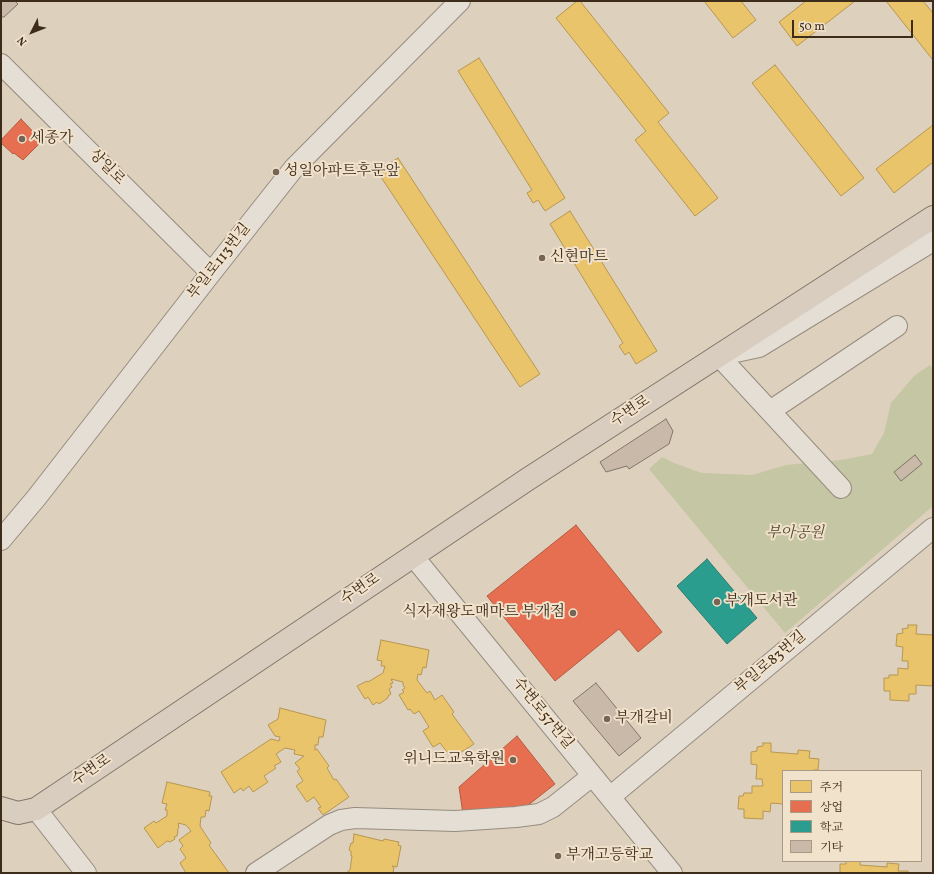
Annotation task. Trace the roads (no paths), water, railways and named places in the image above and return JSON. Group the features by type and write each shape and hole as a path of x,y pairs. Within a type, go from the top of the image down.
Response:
{"main road":[{"name":"수변로","path":"1,808 18,813 36,809 413,556 718,355 933,217"}],"street":[{"name":"부일로113번길","path":"1,540 37,497 294,168 460,1"},
{"name":"상일로","path":"1,64 211,273"},
{"name":"수변로","path":"718,355 729,338 933,206"},
{"name":"수변로","path":"718,355 759,347 933,241"},
{"path":"770,411 897,326"},
{"path":"718,355 841,488"},
{"name":"부일로83번길","path":"610,797 933,528"},
{"name":"수변로57번길","path":"413,556 672,873"},
{"path":"256,873 329,825 341,820 355,818 455,822 539,814 552,807 592,776"},
{"path":"36,809 86,873"}],"place":[{"name":"세종가","path":"22,139"},
{"name":"성일아파트후문앞","path":"276,172"},
{"name":"신현마트","path":"542,258"},
{"name":"부개도서관","path":"717,602"},
{"name":"식자재왕도매마트 부개점","path":"573,613"},
{"name":"부개갈비","path":"607,719"},
{"name":"위니드교육학원","path":"513,760"},
{"name":"부개고등학교","path":"558,856"}],"park label":[{"name":"부아공원","path":"795,534"}]}
